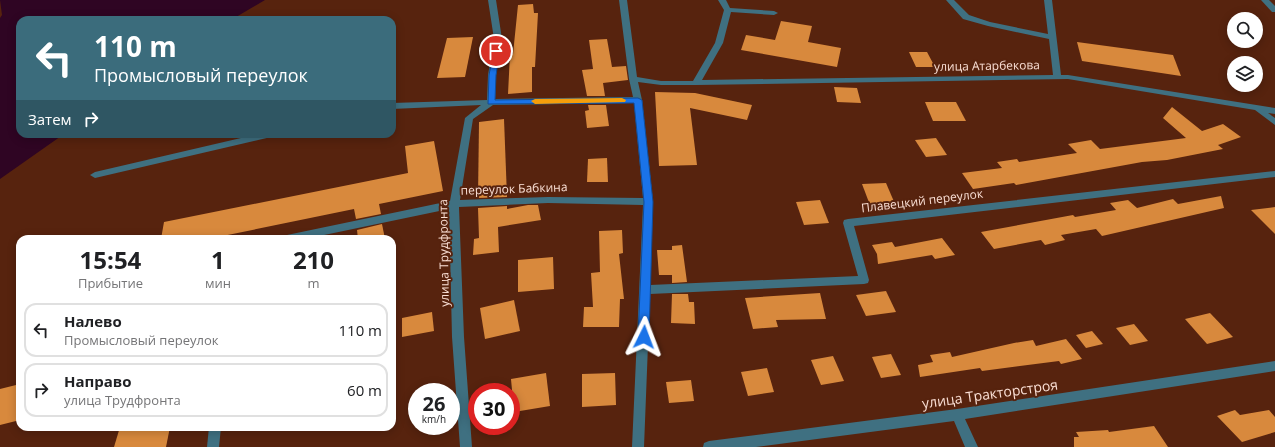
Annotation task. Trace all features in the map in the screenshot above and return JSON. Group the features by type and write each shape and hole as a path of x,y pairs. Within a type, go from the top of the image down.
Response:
{"street":[{"path":"491,102 492,75 498,39 492,0"},
{"path":"623,0 632,79 638,100 648,202 646,290 638,447"},
{"path":"696,83 719,43 728,10 722,0"},
{"path":"950,0 966,17 988,24 1052,37"},
{"path":"1048,0 1057,77"},
{"path":"1265,0 1275,10"},
{"path":"728,10 774,13"},
{"name":"улица Атарбекова","path":"632,79 661,83 696,83 1068,77 1275,111"},
{"path":"396,106 491,102 638,100"},
{"name":"улица Трудфронта","path":"466,447 458,337 454,204 469,118 491,102"},
{"path":"1258,109 1275,122"},
{"path":"95,175 254,138"},
{"name":"Плавецкий переулок","path":"646,290 864,280 848,223 1275,174"},
{"name":"переулок Бабкина","path":"306,235 454,204 548,200 648,202"},
{"name":"улица Тракторстроя","path":"709,447 957,415 1275,366"},
{"path":"957,415 972,447"},
{"path":"213,447 215,431"}],"shaded area":[{"path":"0,0 265,0 238,16 16,16 16,138 58,138 0,179 0,18 2,15"}],"building":[{"path":"533,4 534,13 538,13 535,67 532,67 532,92 508,94 510,54 513,54 518,5"},
{"path":"781,21 812,26 808,42 841,48 837,67 741,50 746,35 775,40"},
{"path":"473,37 465,77 437,78 447,38"},
{"path":"607,39 612,67 626,66 628,80 603,83 605,96 587,96 582,70 593,69 589,40"},
{"path":"1077,42 1173,55 1181,76 1082,61"},
{"path":"909,52 927,52 935,67 916,67"},
{"path":"834,87 857,88 861,103 837,102"},
{"path":"655,92 695,93 752,105 747,120 690,108 697,165 659,166"},
{"path":"925,102 956,102 966,121 933,121"},
{"path":"588,105 606,105 609,126 587,128 585,111 589,110"},
{"path":"1172,107 1202,131 1223,124 1241,137 1218,145 1223,149 1167,160 1142,162 1016,185 1014,183 973,189 962,173 1002,168 997,162 1017,159 1019,162 1077,153 1068,144 1091,140 1100,149 1186,138 1163,118"},
{"path":"504,119 507,197 478,198 479,122"},
{"path":"936,138 947,155 926,157 915,140"},
{"path":"434,141 443,191 379,204 381,214 356,219 354,209 227,235 162,235 164,222 408,173 405,146"},
{"path":"607,158 608,182 587,182 588,159"},
{"path":"886,183 895,204 870,205 862,184"},
{"path":"1221,196 1224,208 1102,236 1096,229 1061,235 1065,240 1045,245 1041,240 994,249 981,232 1073,215 1075,217 1116,210 1110,203 1128,200 1137,208 1173,199 1178,204"},
{"path":"820,200 829,223 804,225 796,202"},
{"path":"528,205 538,205 541,220 498,227 499,252 473,255 474,239 479,238 478,208 507,206 507,209"},
{"path":"1275,207 1275,234 1251,210"},
{"path":"382,224 384,235 358,235 357,230"},
{"path":"622,230 623,253 619,254 624,299 620,299 619,327 583,327 584,307 593,307 591,273 600,272 599,231"},
{"path":"942,238 955,255 935,259 932,255 878,264 877,254 872,245 892,242 895,247"},
{"path":"682,245 687,282 672,283 672,275 659,275 657,250 672,250 672,246"},
{"path":"553,257 554,289 518,292 518,260"},
{"path":"886,291 896,312 866,316 856,295"},
{"path":"820,293 826,319 776,320 778,327 753,329 745,298"},
{"path":"672,294 688,294 689,302 694,302 695,324 671,323"},
{"path":"514,300 520,331 485,339 480,308"},
{"path":"432,312 434,331 402,337 402,318"},
{"path":"1210,313 1233,337 1207,344 1185,319"},
{"path":"1134,324 1148,341 1130,345 1116,328"},
{"path":"1092,331 1103,344 1086,348 1076,335"},
{"path":"1066,339 1082,359 1061,364 1059,361 982,371 980,368 920,377 918,365 933,362 930,355 950,352 952,357 1033,340 1036,346"},
{"path":"891,354 901,375 881,378 872,357"},
{"path":"833,356 844,381 821,385 811,360"},
{"path":"767,368 774,392 748,396 741,372"},
{"path":"546,373 550,406 520,411 520,383 511,383 511,379"},
{"path":"615,373 616,405 582,407 582,374"},
{"path":"691,380 694,401 669,403 666,382"},
{"path":"16,385 16,421 0,425 0,389"},
{"path":"1235,410 1240,415 1269,410 1275,417 1275,432 1242,442 1217,416"},
{"path":"1154,426 1168,447 1074,447 1074,437 1079,437 1076,432 1108,430 1109,432"},
{"path":"119,431 169,431 166,447 114,447"}],"slow traffic":[{"path":"535,101 622,100"}],"route":[{"path":"496,51 492,75 491,102 638,100 648,202 644,337"}]}
